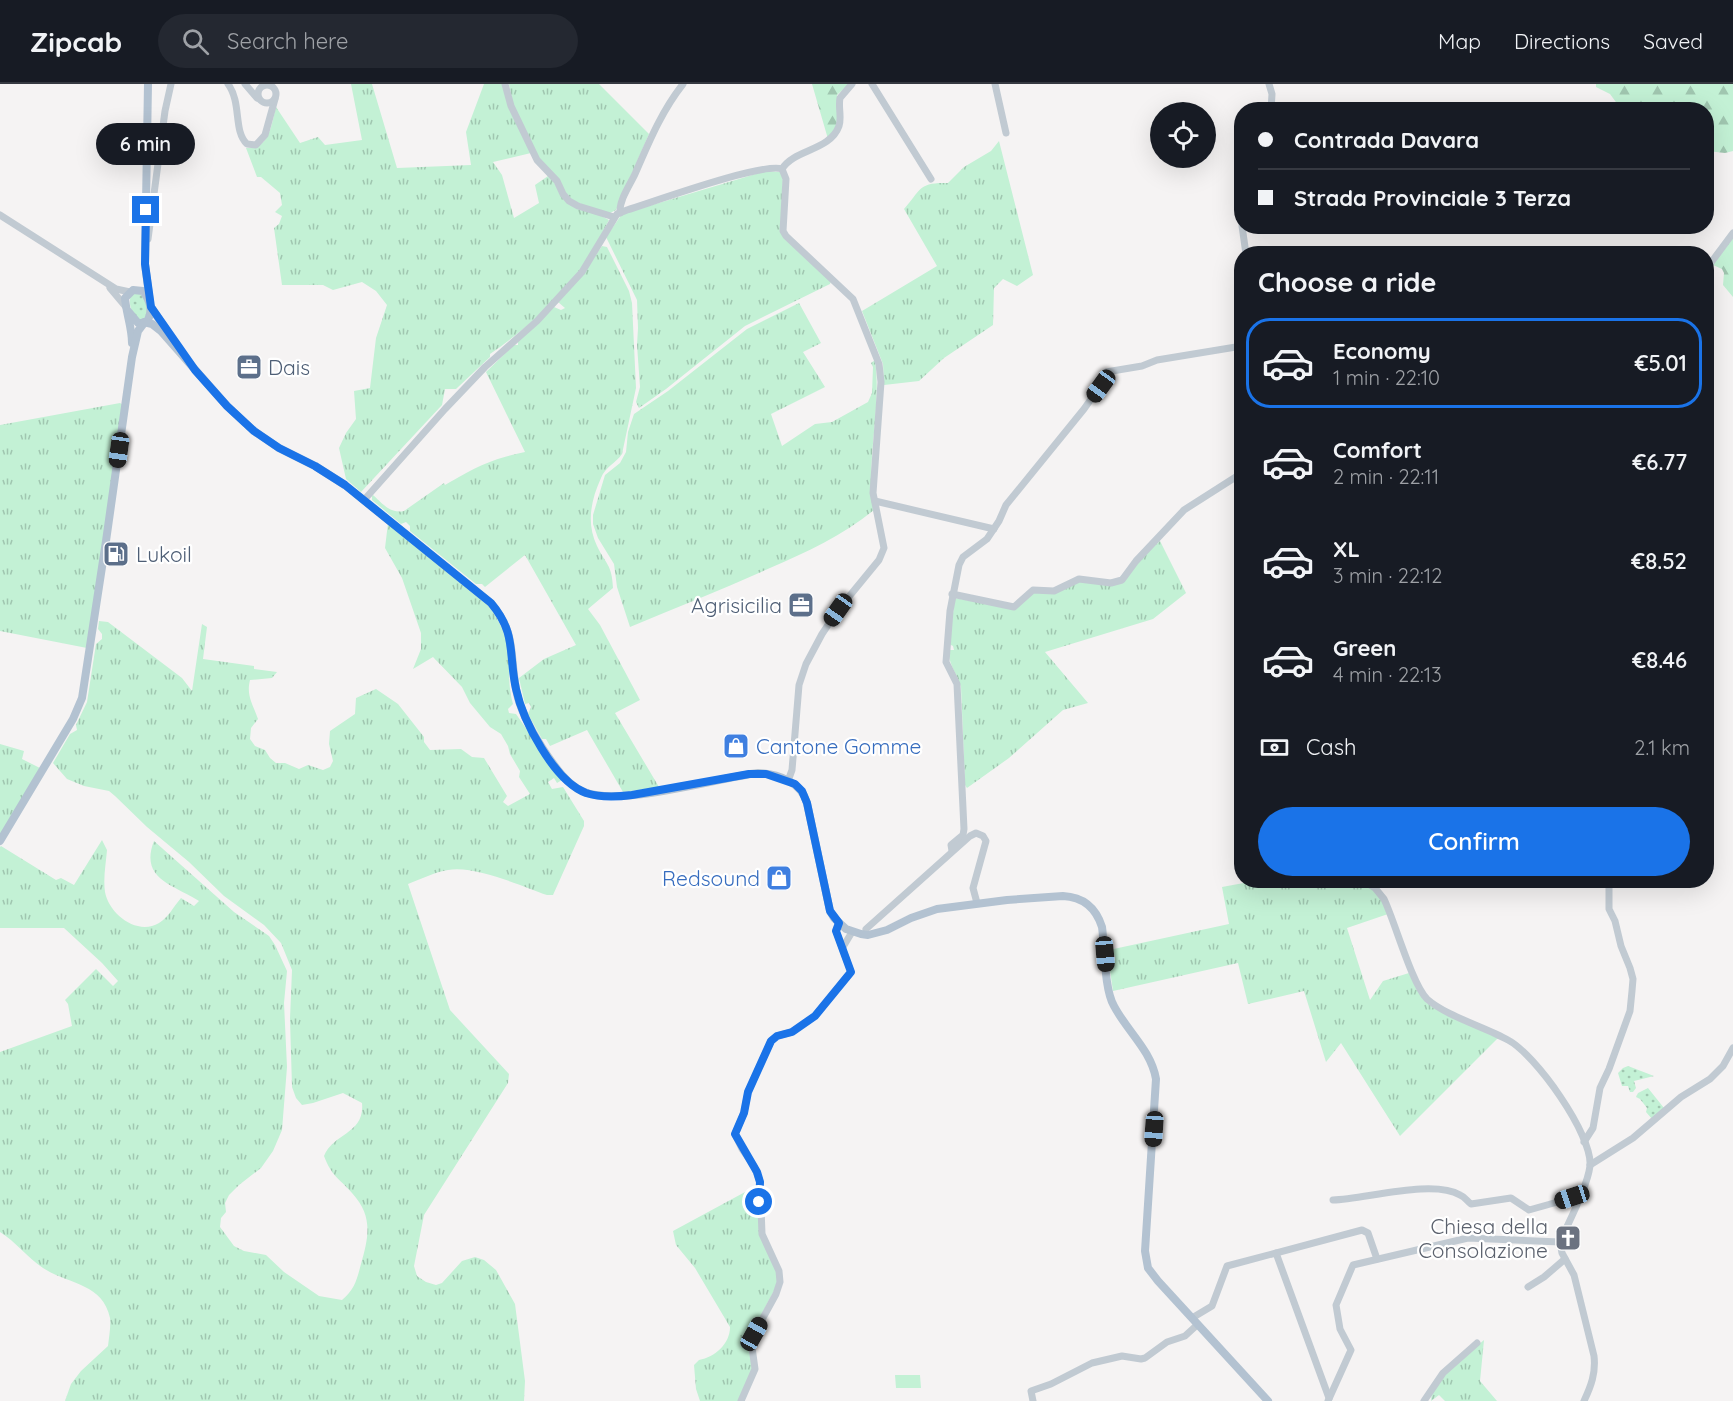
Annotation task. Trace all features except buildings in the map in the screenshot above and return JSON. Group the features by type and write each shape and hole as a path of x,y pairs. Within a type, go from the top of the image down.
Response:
{"main road":[{"path":"0,841 73,719 82,698 132,357 138,331 150,315 151,305 145,259 150,84"},
{"path":"132,357 131,322 125,298 141,279 145,259"},
{"path":"131,291 143,291 195,370"},
{"path":"127,309 138,323 152,324 161,331 227,406 254,431 279,448 333,476 479,591 496,608 509,633 516,690 530,729 560,771 579,790 596,795 632,795 758,773 774,775 788,781 799,787 805,796 830,911 839,923 852,932 861,934 877,933 927,912 948,906 1054,896 1071,897 1084,902 1099,918 1104,938 1111,1000 1150,1060 1156,1079 1146,1263 1194,1321 1268,1401"}],"street":[{"path":"145,259 171,84"},
{"path":"228,84 234,92 239,127 244,141 252,145 259,143 265,135 281,84"},
{"path":"245,84 260,101 267,104 275,98"},
{"path":"268,124 258,91 264,84 275,90 275,98"},
{"path":"505,84 511,106 537,160 557,181 569,201 603,216 617,215 737,176 768,168 782,169"},
{"path":"364,500 461,392 485,367 537,321 582,272 617,215 662,114 683,84"},
{"path":"782,169 786,163 822,144 835,134 840,124 840,98 852,84"},
{"path":"872,84 931,179"},
{"path":"995,84 1006,133"},
{"path":"1269,84 1272,102"},
{"path":"782,169 786,179 783,231 853,299 879,364 881,382 873,493 883,538 883,553 870,573 848,596 806,664 799,685 792,770 788,781"},
{"path":"0,215 116,290 131,291"},
{"path":"1714,259 1733,233"},
{"path":"104,282 127,309"},
{"path":"952,851 951,845 963,835 964,829 957,684 946,662 955,575 963,557 987,539 1006,505 1084,409 1101,386 1106,372 1142,366 1157,360 1234,347"},
{"path":"952,594 1014,607 1033,590 1054,591 1079,579 1111,583 1122,580 1136,561 1184,510 1234,478"},
{"path":"875,501 994,529"},
{"path":"866,929 952,851 976,833 986,838 973,888 977,903"},
{"path":"1375,888 1384,899 1423,994 1441,1008 1520,1047 1568,1106 1590,1156 1590,1165 1560,1242 1560,1248 1576,1282 1596,1366 1593,1381 1584,1401"},
{"path":"1584,1142 1593,1128 1600,1088 1609,1070 1630,1011 1632,991 1633,979 1630,968 1609,909 1609,888"},
{"path":"741,1401 755,1369 751,1340 779,1289 780,1276 762,1234 760,1182 754,1166 736,1138 736,1129 744,1113 748,1092 771,1041 777,1036 792,1032 815,1016 851,972 836,931 839,923"},
{"path":"843,947 852,932"},
{"path":"1590,1165 1634,1138 1681,1097 1710,1079 1724,1066 1733,1048"},
{"path":"1333,1200 1420,1188 1452,1191 1460,1194 1471,1204 1511,1198 1529,1210 1579,1196"},
{"path":"1032,1401 1031,1391 1051,1384 1076,1370 1118,1356 1145,1358 1167,1342 1185,1336 1194,1321 1212,1306 1227,1266 1362,1230 1368,1233 1377,1259"},
{"path":"1329,1400 1351,1350 1338,1323 1336,1300 1353,1265 1468,1238 1560,1242"},
{"path":"1275,1253 1329,1400"},
{"path":"1528,1287 1544,1277 1565,1258"},
{"path":"1424,1401 1443,1373 1477,1343"}],"green space":[{"path":"351,84 372,84 397,168 471,165 466,132 484,84 502,84 531,153 493,162 502,175 514,218 539,203 535,185 548,176 553,180 560,194 609,220 585,263 557,298 514,337 490,354 490,357 456,389 445,389 442,405 361,492 346,479 339,448 356,419 354,391 370,388 376,338 387,305 376,291 362,282 333,290 323,285 282,285 274,228 279,224 282,216 275,212 282,205 280,193 261,177 257,177 246,148 260,145 265,140 271,128 276,107 300,143 318,137 325,145 362,140"},
{"path":"509,84 599,84 649,134 616,210 602,213 572,200 542,164 513,106"},
{"path":"812,84 849,84 837,95 839,124 828,139"},
{"path":"1596,84 1733,84 1733,151 1714,152 1714,102 1616,102 1610,94 1596,87"},
{"path":"999,141 1033,275 1017,286 1003,279 994,288 993,325 944,358 919,381 884,385 883,364 862,311 937,266 904,209 921,188 931,184 948,183 964,167 991,151"},
{"path":"766,171 781,172 783,175 781,228 831,281 830,284 745,326 639,408 636,402 640,387 637,300 606,237 622,214"},
{"path":"1733,237 1733,297 1723,285 1722,269 1714,264"},
{"path":"602,246 607,247 629,291 632,303 636,388 622,454 603,474 591,512 594,537 610,569 613,588 588,609 600,625 640,700 615,713 659,787 623,792 587,730 550,746 546,739 542,739 528,714 531,707 529,703 525,704 519,678 544,659 576,645 525,555 485,587 482,584 476,584 410,531 410,526 406,522 401,524 372,500 373,495 390,509 404,511 444,483 445,485 492,461 525,452 486,372 514,345 518,345 518,340 554,307 561,310 565,308 558,302 582,275"},
{"path":"140,293 147,311 146,317 140,320 132,312 130,302 131,294"},
{"path":"799,303 821,343 803,352 825,387 771,414 782,446 815,424 832,422 868,402 872,393 873,367 871,363 875,360 877,398 871,472 874,510 837,536 811,549 630,627 617,587 614,564 598,538 593,524 593,515 605,475 620,463 626,452 628,432 634,414 668,391 747,329"},
{"path":"120,403 123,405 87,648 0,631 0,425"},
{"path":"388,523 482,598 493,612 502,627 507,644 509,683 513,704 508,709 509,713 516,714 562,780 557,783 554,778 548,782 552,789 563,787 584,821 584,826 553,895 547,895 484,873 459,869 438,872 408,884 450,1010 509,1074 508,1083 424,1215 414,1266 417,1276 436,1285 442,1283 462,1261 475,1257 484,1260 496,1270 515,1304 525,1381 524,1401 65,1401 71,1384 81,1371 108,1346 110,1318 106,1306 92,1291 43,1268 0,1232 0,1052 72,1026 68,1004 65,1000 96,969 113,986 118,981 64,928 0,928 0,847 56,880 61,878 74,885 102,840 107,850 104,881 108,900 112,908 125,921 142,927 162,921 181,898 194,906 199,901 170,885 155,872 151,864 154,841 234,912 269,936 287,971 284,1003 287,1067 282,1130 273,1151 261,1168 229,1195 220,1227 234,1246 244,1251 266,1255 284,1272 319,1296 342,1300 353,1288 357,1279 366,1244 366,1218 359,1202 333,1173 324,1156 334,1142 359,1121 362,1103 343,1093 302,1105 296,1098 292,1087 290,1019 292,970 281,943 264,925 224,896 109,791 84,786 67,779 53,763 70,734 77,730 76,725 87,702 96,644 102,639 102,634 98,629 99,621 108,622 182,678 192,691 202,624 207,627 203,659 254,666 254,669 277,672 272,678 250,680 249,691 258,719 251,728 250,739 255,746 265,750 276,763 285,763 299,769 308,765 323,770 330,767 333,761 329,744 330,731 355,714 356,698 376,689 398,704 424,737 424,742 430,750 461,749 472,757 484,758 507,796 503,802 508,806 530,794 519,777 520,771 501,734 490,727 470,703 462,687 433,657 413,669 421,649 421,633 402,578 385,548"},
{"path":"1160,541 1186,593 1153,619 1045,652 1088,703 1063,710 1009,758 967,788 965,785 961,687 949,655 949,650 954,650 949,644 955,598 1014,609 1034,592 1055,592 1081,580 1111,585"},
{"path":"0,744 24,751 22,759 40,768 0,835"},
{"path":"1234,885 1234,888 1369,888 1376,892 1388,914 1347,928 1370,1000 1383,981 1409,973 1417,990 1432,1007 1498,1038 1400,1136 1341,1043 1326,1062 1304,991 1248,1004 1238,963 1113,991 1109,964 1115,960 1115,956 1109,950 1229,924 1222,887"},
{"path":"1628,1066 1654,1076 1634,1081 1636,1088 1630,1092 1628,1086 1622,1086 1618,1073"},
{"path":"1648,1088 1664,1108 1652,1119 1646,1112 1647,1108 1636,1097 1638,1093"},
{"path":"758,1185 758,1219 776,1270 778,1283 750,1336 753,1368 739,1401 700,1401 696,1389 694,1365 720,1349 727,1339 730,1327 695,1268 676,1245 673,1231"},
{"path":"1484,1340 1480,1381 1497,1401 1445,1401 1439,1395 1431,1401 1437,1383 1443,1375"},
{"path":"895,1375 920,1375 921,1388 896,1388"}],"place":[{"name":"Dais","path":"249,367"},
{"name":"Lukoil","path":"116,554"},
{"name":"Agrisicilia","path":"801,605"},
{"name":"Cantone Gomme","path":"736,746"},
{"name":"Redsound","path":"779,878"},
{"name":"Chiesa della Consolazione","path":"1568,1238"}],"route":[{"path":"146,210 145,264 151,307 195,370 227,406 254,431 279,448 333,476 479,591 491,603 502,617 509,633 513,651 514,681 518,699 530,729 551,761 572,785 587,793 614,797 758,773 784,779 795,784 802,791 807,803 830,911 839,923 836,931 851,972 815,1016 792,1032 777,1036 771,1041 748,1092 744,1113 735,1134 757,1172 760,1182 759,1202"}]}
